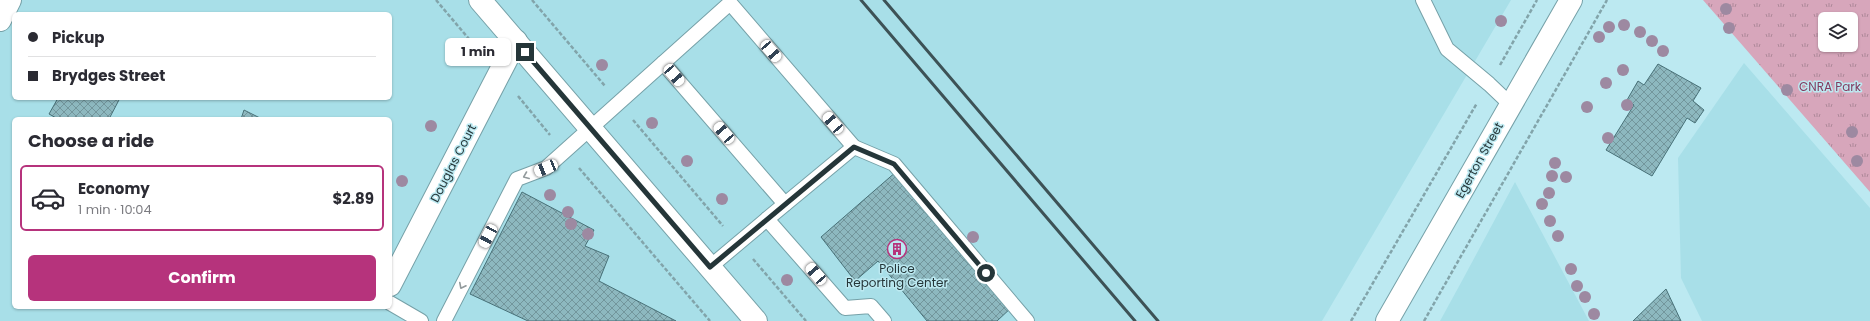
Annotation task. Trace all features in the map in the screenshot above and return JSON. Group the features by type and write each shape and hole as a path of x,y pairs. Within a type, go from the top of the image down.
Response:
{"street":[{"path":"0,20 10,0"},
{"path":"480,0 756,321"},
{"name":"Egerton Street","path":"1388,321 1510,104 1571,0"},
{"name":"Douglas Court","path":"392,281 516,41"}],"lane":[{"path":"1423,0 1448,49 1510,104"},
{"path":"444,321 517,179 546,168 730,3 854,147 894,164 1027,321"},
{"path":"663,63 785,204"},
{"path":"710,267 854,147"},
{"path":"767,219 845,308 871,306 884,321"},
{"path":"392,304 421,321"}],"path":[{"path":"436,0 484,56"},
{"path":"532,0 606,87"},
{"path":"1351,321 1537,0"},
{"path":"1424,321 1607,0"},
{"path":"517,96 554,139"},
{"path":"631,117 724,226"},
{"path":"574,162 710,321"},
{"path":"749,254 806,321"}],"shaded area":[{"path":"0,0 1511,0 1322,321 0,321"},
{"path":"1744,63 1870,208 1870,321 1702,321 1681,278 1678,158"},
{"path":"1515,182 1589,321 1440,321 1463,279"}],"green space":[{"name":"CNRA Park","path":"1703,0 1870,0 1870,192"}],"building":[{"path":"1658,64 1701,88 1693,101 1704,110 1695,123 1687,118 1652,176 1606,150 1634,105 1627,100 1638,81 1644,85"},
{"path":"57,100 119,100 110,117 54,117 49,114"},
{"path":"244,110 258,117 242,117"},
{"name":"Police Reporting Center","path":"897,171 1013,306 997,321 927,321 878,261 855,281 821,237"},
{"path":"522,192 594,230 585,246 609,256 599,281 676,321 528,321 470,294"},
{"path":"1666,289 1681,321 1633,321"}],"railway":[{"path":"861,0 1135,321"},
{"path":"884,0 1158,321"}],"place":[{"name":"Police Reporting Center","path":"897,249"}],"route":[{"path":"525,52 710,267 854,147 894,164 986,273"}]}
